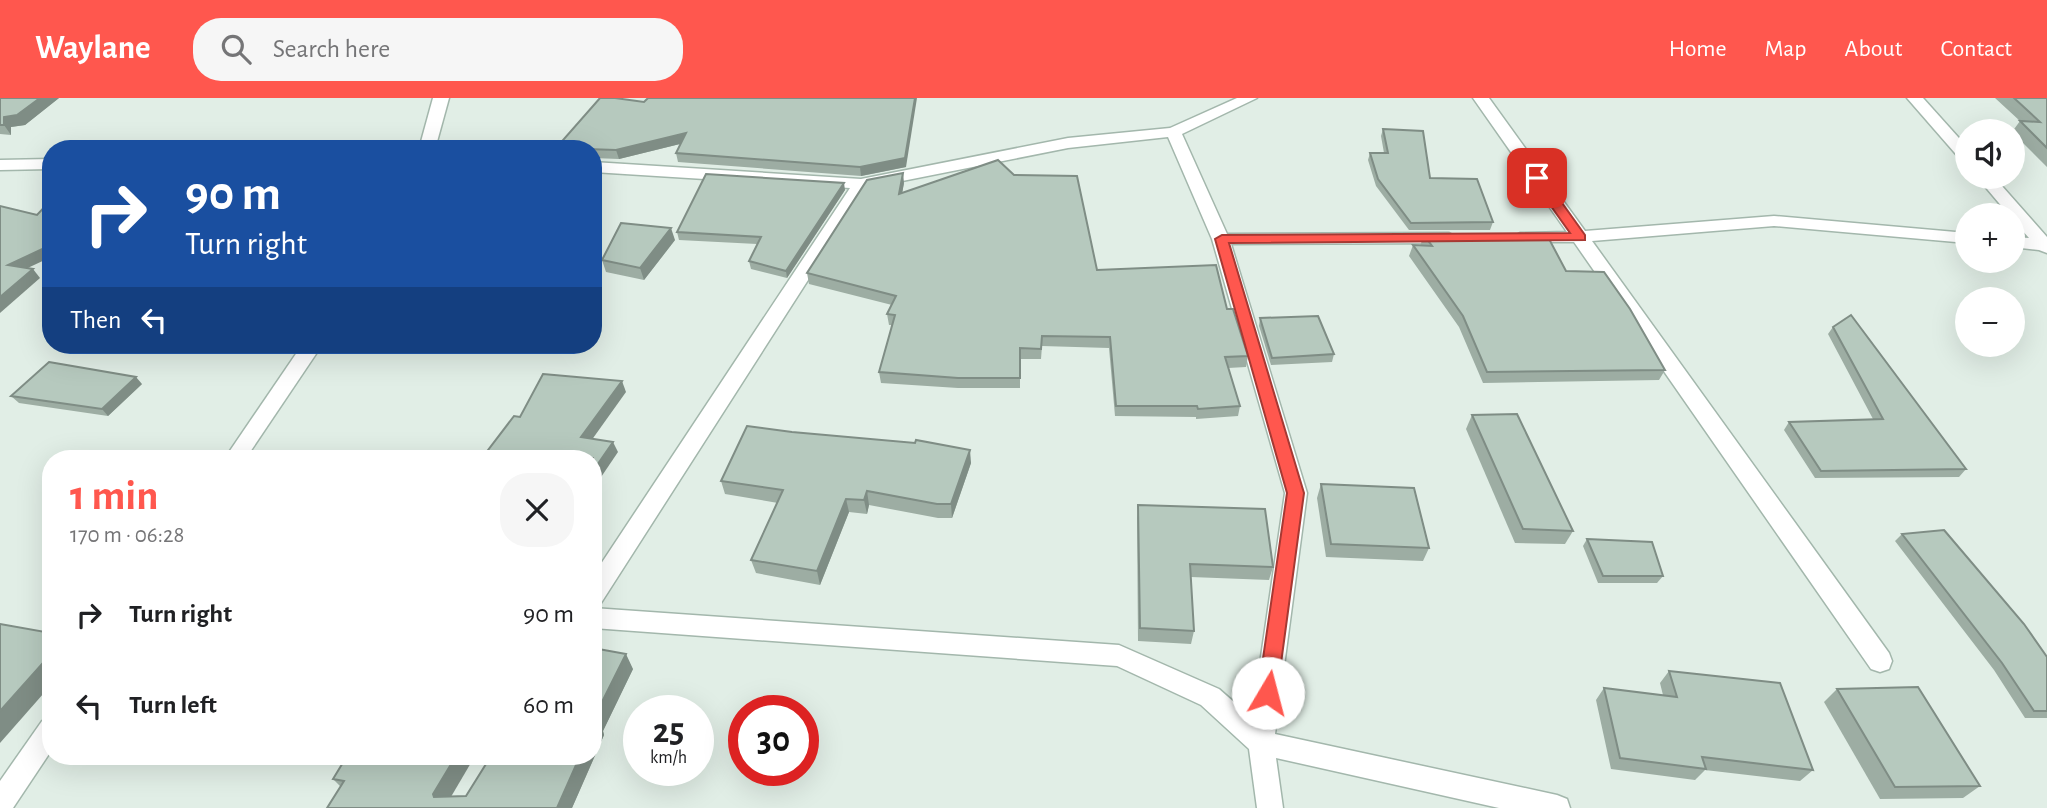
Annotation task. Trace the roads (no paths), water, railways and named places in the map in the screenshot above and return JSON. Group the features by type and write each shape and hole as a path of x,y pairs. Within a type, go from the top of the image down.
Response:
{"street":[{"path":"429,140 441,98"},
{"path":"602,168 861,184 1068,143 1173,132 1249,98"},
{"path":"1480,98 1881,661"},
{"path":"1915,98 1955,143"},
{"path":"1173,132 1222,239 1296,493 1261,743 1270,808"},
{"path":"0,165 42,164"},
{"path":"602,582 861,184"},
{"path":"1996,189 2046,246"},
{"path":"1497,238 1580,237 1774,221 1955,237"},
{"path":"1222,239 1469,238"},
{"path":"2025,244 2046,246"},
{"path":"240,450 306,354"},
{"path":"602,619 1119,656 1210,697 1261,743 1557,808"},
{"path":"0,804 42,743"}]}
